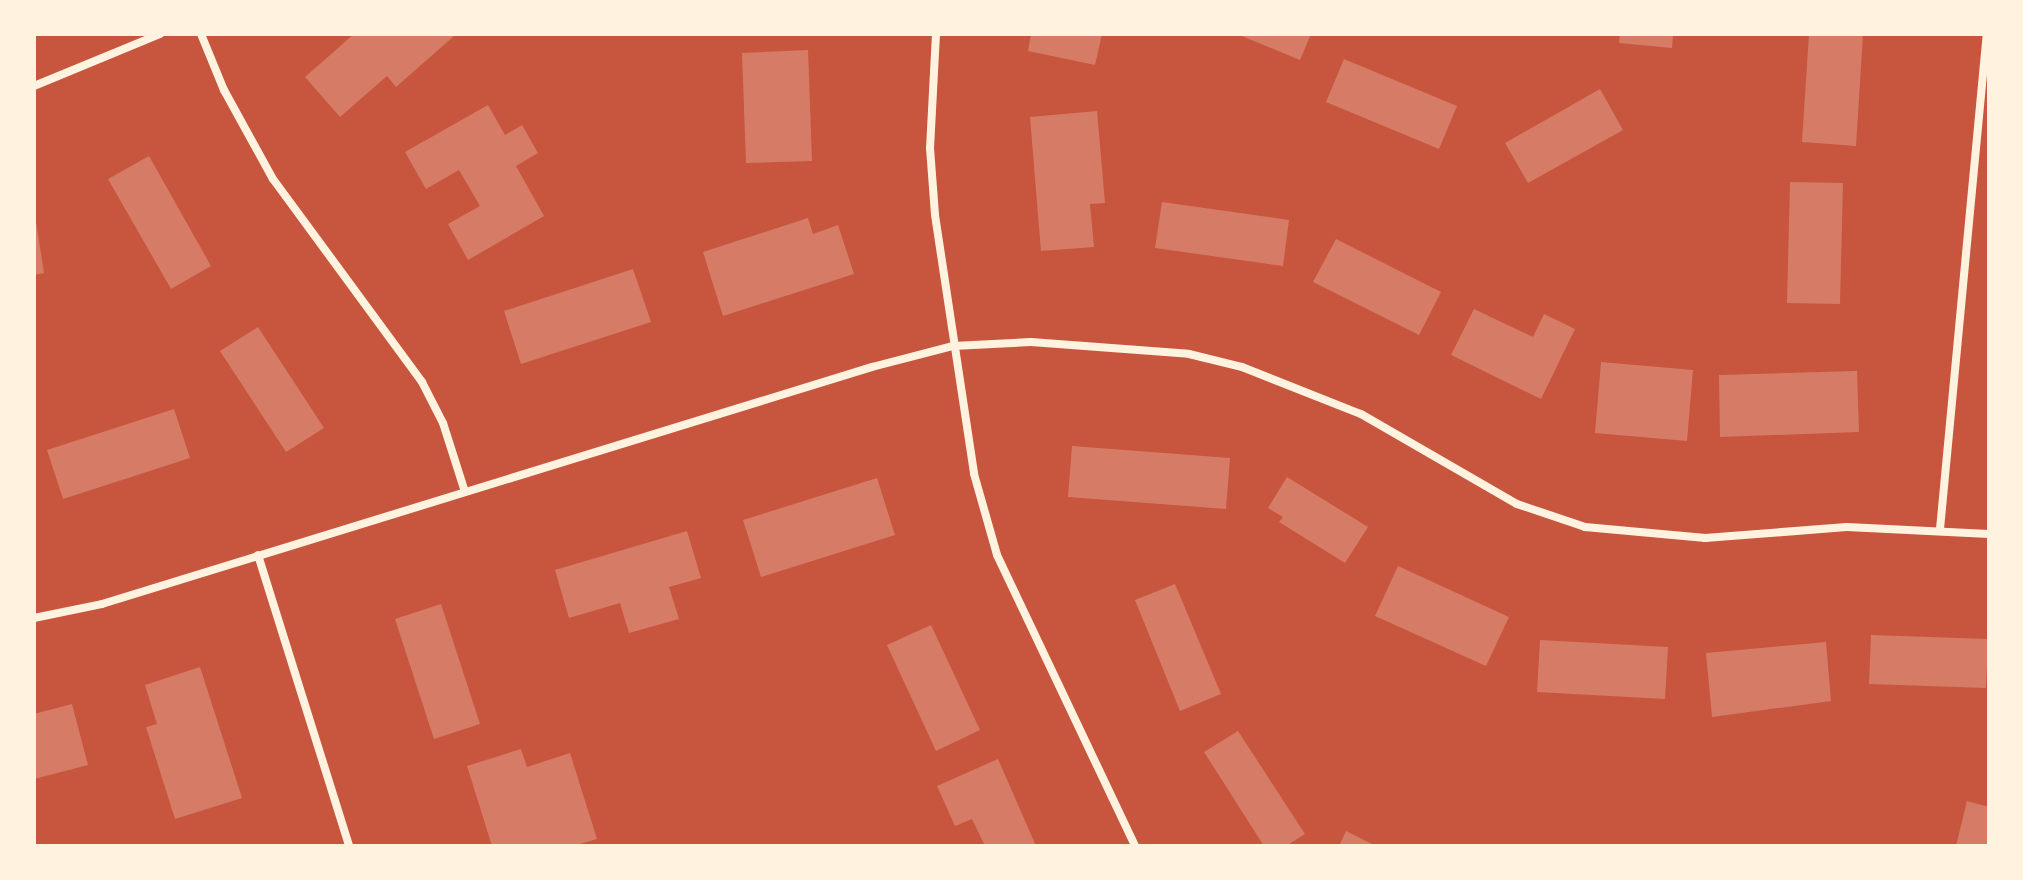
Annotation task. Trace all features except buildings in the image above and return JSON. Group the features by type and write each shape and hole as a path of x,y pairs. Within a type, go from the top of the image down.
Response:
{"street":[{"path":"34,86 160,34"},
{"path":"201,34 224,90 273,179 422,382 443,423 465,492"},
{"path":"936,34 930,148 953,346 974,474 997,555 1135,846"},
{"path":"1940,529 1987,34"},
{"path":"34,618 102,604 953,346 1085,343 1189,354 1242,367 1361,414 1517,504 1585,527 1705,538 1847,527 1940,529 1989,534"},
{"path":"258,555 349,846"}]}
